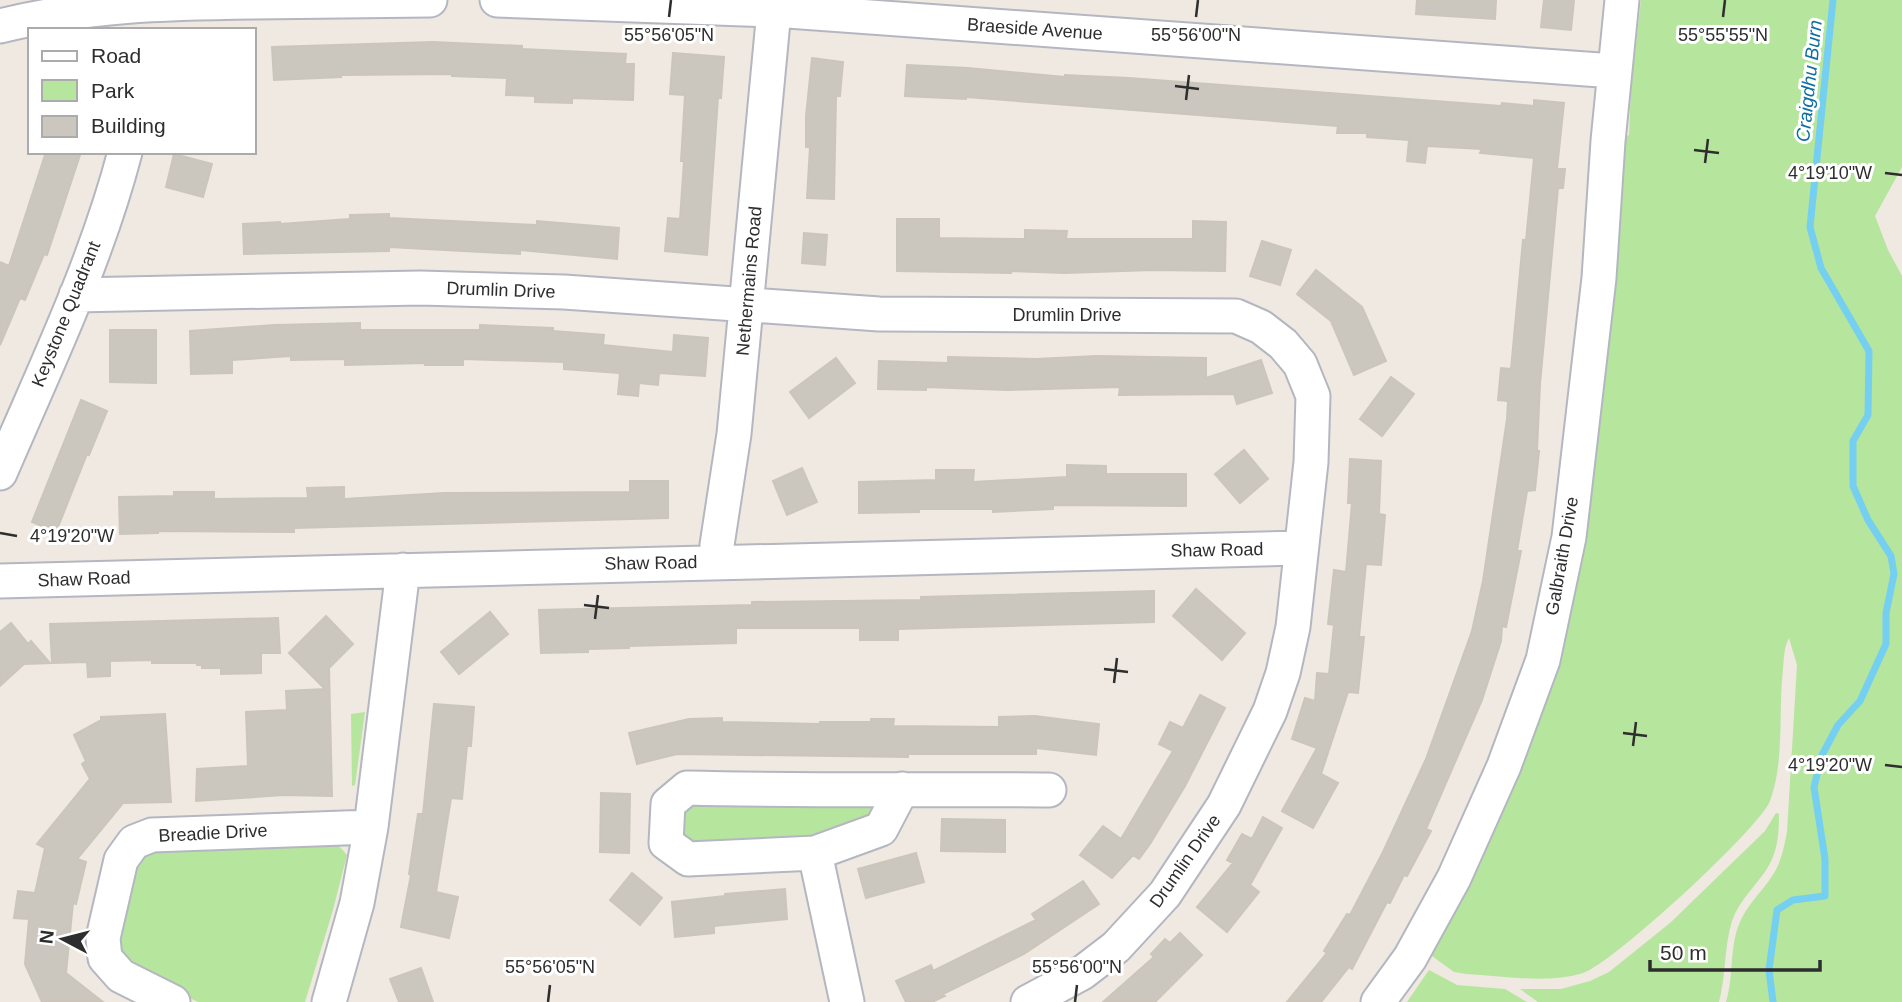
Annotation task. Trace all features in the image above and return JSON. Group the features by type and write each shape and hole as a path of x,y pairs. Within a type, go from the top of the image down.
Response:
{"street":[{"path":"0,26 97,7 159,11 430,0"},
{"name":"Braeside Avenue","path":"497,0 774,5 1614,71"},
{"name":"Galbraith Drive","path":"1378,1002 1410,958 1454,878 1504,766 1543,660 1569,537 1599,278 1614,71 1622,0"},
{"name":"Nethermains Road","path":"717,562 747,306 774,5"},
{"name":"Keystone Quadrant","path":"0,472 76,295 111,201 124,154"},
{"name":"Drumlin Drive","path":"76,295 420,288 564,292 879,314 1236,316 1261,327 1283,344 1300,364 1313,396 1311,462 1293,626 1283,673 1270,711 1224,805 1166,894 1116,947 1082,973 1028,1002"},
{"name":"Shaw Road","path":"0,581 1301,548"},
{"path":"329,1002 357,903 371,827 403,569"},
{"path":"902,789 881,830 815,853 688,859 666,843 668,804 687,788 902,789 1049,790"},
{"name":"Breadie Drive","path":"173,1002 121,976 105,958 103,938 121,860 134,842 152,835 371,827"},
{"path":"815,853 847,1002"}],"green space":[{"path":"1641,0 1902,0 1902,167 1875,216 1902,276 1902,1002 1726,1002 1740,922 1777,868 1787,832 1797,665 1789,638 1785,649 1778,769 1770,801 1760,816 1714,865 1652,922 1599,964 1583,973 1555,978 1454,972 1425,951 1535,715 1623,137 1629,135 1631,87"},
{"path":"365,712 355,785 352,786 351,714"},
{"path":"864,797 881,811 837,835 683,849 677,803"},
{"path":"1776,813 1779,814 1778,834 1771,861 1739,906 1732,921 1719,1002 1538,1002 1520,989 1561,989 1590,981 1609,972 1670,923 1765,831"},
{"path":"332,838 347,855 305,1002 198,1002 123,966 113,954 138,850"},
{"path":"1429,970 1457,985 1505,989 1527,1002 1407,1002"}],"building":[{"path":"1417,0 1496,0 1495,19 1416,14"},
{"path":"1544,0 1574,0 1571,30 1541,27"},
{"path":"433,42 626,54 625,64 634,64 633,100 572,98 572,103 535,102 535,96 506,95 507,78 452,74 341,75 274,80 272,47"},
{"path":"673,53 724,57 721,98 718,98 707,255 665,251 668,218 680,219 684,161 681,161 685,95 670,94"},
{"path":"812,58 843,62 840,96 836,96 834,199 807,198 810,147 806,147 806,116"},
{"path":"907,65 1065,77 1129,78 1501,106 1502,103 1534,106 1534,100 1564,103 1557,169 1565,169 1563,188 1558,188 1540,384 1539,451 1535,490 1527,491 1517,551 1521,551 1506,627 1502,626 1501,641 1482,700 1426,829 1431,831 1407,876 1404,875 1390,903 1387,902 1352,969 1349,967 1321,1002 1287,1002 1327,953 1324,951 1347,914 1350,915 1383,852 1426,759 1472,631 1483,581 1507,419 1508,401 1498,400 1501,368 1511,369 1534,158 1480,153 1482,149 1427,146 1425,163 1407,161 1409,140 1367,137 1367,133 1337,133 1338,126 966,97 905,96"},
{"path":"45,154 80,154 47,255 44,254 25,300 20,298 0,345 0,262 9,266"},
{"path":"174,154 212,164 203,197 166,187"},
{"path":"389,214 389,218 537,225 537,221 619,228 617,259 520,250 520,254 389,247 389,251 244,254 243,224 280,224 350,219 350,215"},
{"path":"897,219 939,219 939,238 1025,239 1025,230 1067,231 1066,239 1193,239 1193,221 1226,222 1225,271 897,271"},
{"path":"804,233 827,235 825,265 802,263"},
{"path":"1262,241 1291,250 1280,285 1250,276"},
{"path":"1316,270 1362,307 1386,361 1354,375 1331,321 1297,294"},
{"path":"360,323 360,330 480,330 480,325 553,328 553,331 604,335 603,345 673,352 674,335 708,338 705,376 659,373 658,385 639,383 638,396 618,394 620,373 564,369 564,362 463,359 463,365 345,365 345,359 291,360 291,356 232,360 232,373 191,374 190,331"},
{"path":"110,330 156,330 156,383 110,382"},
{"path":"1097,356 1206,358 1206,378 1261,360 1272,393 1237,404 1234,394 1119,395 1120,387 878,389 879,361 948,363 948,357 1036,359"},
{"path":"836,358 855,383 809,418 790,392"},
{"path":"1391,377 1414,394 1382,436 1360,419"},
{"path":"81,400 107,411 56,532 32,522"},
{"path":"1244,450 1268,479 1240,503 1215,474"},
{"path":"1350,459 1381,461 1379,514 1385,515 1381,565 1366,564 1359,637 1364,637 1358,693 1348,692 1321,774 1338,783 1313,828 1282,811 1317,748 1292,739 1305,698 1315,701 1317,673 1329,674 1334,625 1328,624 1334,570 1346,572 1352,503 1348,503"},
{"path":"1067,465 1106,466 1106,474 1186,474 1186,506 1053,505 1053,509 993,512 993,509 919,509 919,512 859,513 859,482 936,480 936,470 974,470 973,482 1067,477"},
{"path":"802,468 817,502 787,515 773,481"},
{"path":"630,481 668,481 668,518 294,528 294,532 158,531 120,534 119,497 174,496 174,492 214,492 214,499 308,498 307,488 344,487 344,499 444,493 630,492"},
{"path":"1196,589 1245,633 1222,660 1173,616"},
{"path":"1154,591 1154,622 898,629 898,640 860,640 860,628 736,628 736,643 629,646 588,649 588,652 541,653 539,610"},
{"path":"490,612 508,634 459,674 441,652"},
{"path":"326,616 353,644 329,668 332,796 284,795 196,801 197,769 248,766 246,712 287,710 286,691 325,689 289,653"},
{"path":"278,618 280,653 261,653 261,673 221,674 221,668 202,668 202,665 197,663 152,663 152,660 110,661 110,676 88,677 87,662 52,663 50,624"},
{"path":"11,623 28,644 31,641 50,663 24,664 0,686 0,632"},
{"path":"1200,695 1225,708 1185,786 1150,844 1139,859 1133,855 1112,878 1080,855 1103,826 1121,839 1173,751 1159,744 1170,722 1183,728"},
{"path":"434,704 474,707 462,799 451,798 436,892 458,897 449,938 401,927 411,875 409,874 418,814 423,814"},
{"path":"165,714 171,802 123,803 77,859 86,862 76,904 73,903 66,973 103,1002 42,1002 25,964 29,919 14,918 18,891 35,893 45,848 37,844 90,779 82,764 86,761 74,735 101,720 101,717"},
{"path":"1035,716 1099,724 1096,755 1036,748 1036,754 908,754 908,757 677,754 637,764 629,733 689,719 722,718 722,722 820,724 894,719 893,726 999,727 999,717"},
{"path":"601,793 630,794 629,853 600,852"},
{"path":"1263,817 1282,828 1250,885 1259,892 1227,932 1197,907 1233,863 1227,860 1242,834 1252,839"},
{"path":"942,819 1005,820 1005,852 941,851"},
{"path":"916,853 924,882 866,898 858,869"},
{"path":"632,873 662,898 640,925 610,900"},
{"path":"1083,881 1099,904 1024,954 943,994 945,996 932,1002 906,1002 896,981 931,965 933,971 1036,920 1032,914"},
{"path":"785,889 787,919 714,926 714,933 675,937 672,902"},
{"path":"1180,933 1202,955 1155,1002 1103,1002 1154,957 1151,954 1165,939 1170,943"},
{"path":"421,968 433,1002 399,1002 390,979"}],"waterway":[{"name":"Craigdhu Burn","path":"1773,1002 1769,970 1777,910 1793,900 1825,896 1825,859 1814,787 1822,755 1838,725 1860,701 1886,644 1886,613 1894,574 1891,556 1868,520 1853,486 1853,441 1868,415 1869,351 1821,268 1810,227 1833,0"}]}
